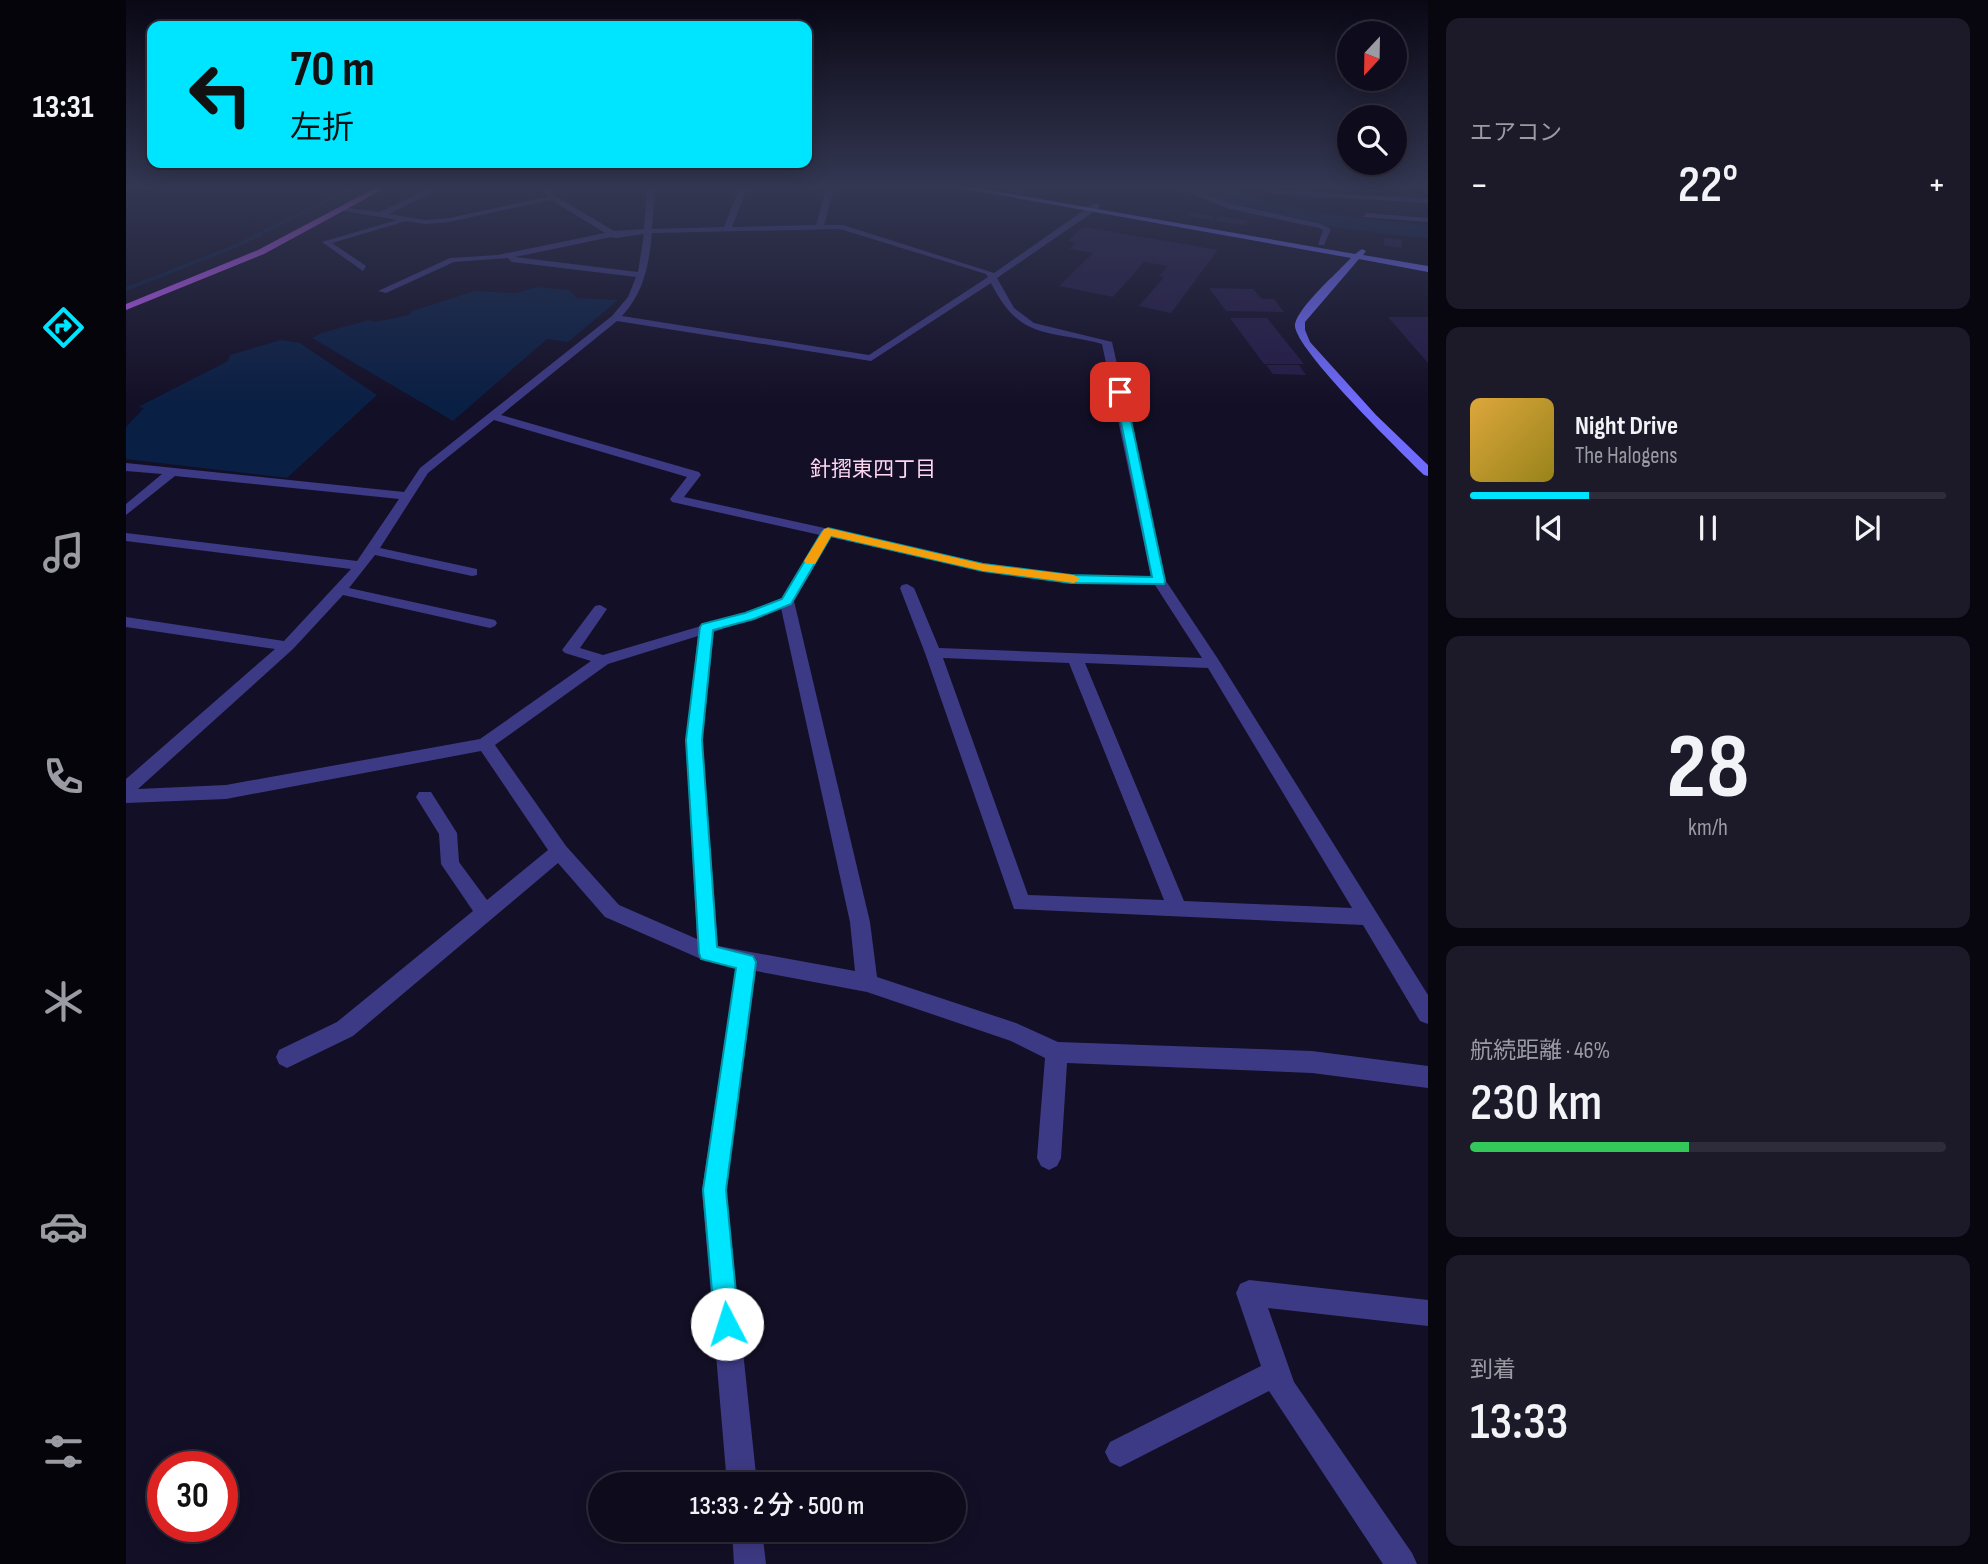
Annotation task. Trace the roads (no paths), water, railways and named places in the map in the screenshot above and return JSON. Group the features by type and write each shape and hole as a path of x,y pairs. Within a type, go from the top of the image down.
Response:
{"main road":[{"path":"126,299 227,259"},
{"path":"126,307 246,259"},
{"path":"1354,259 1306,312 1300,322 1300,330 1327,368 1428,472"},
{"path":"1382,259 1428,269"},
{"path":"1408,259 1428,261"}],"street":[{"path":"350,259 363,268"},
{"path":"383,291 453,260 468,259"},
{"path":"514,259 641,275"},
{"path":"127,789 288,646 361,566 424,471 615,318 634,296 643,259"},
{"path":"946,259 989,272 1011,310 1026,322 1048,330 1100,339 1110,345 1159,581 1213,663 1428,1014"},
{"path":"615,318 871,358 1018,259"},
{"path":"492,416 695,475 676,499 983,567 1071,579 1159,581"},
{"path":"126,467 408,496"},
{"path":"126,511 172,472"},
{"path":"127,789 226,792 485,744 603,660 750,616 787,601 828,532"},
{"path":"126,537 361,566"},
{"path":"372,551 472,572"},
{"path":"906,588 933,653 1021,903 1370,917"},
{"path":"340,590 490,623"},
{"path":"787,601 860,922 867,983"},
{"path":"600,609 570,650 603,660"},
{"path":"126,622 288,646"},
{"path":"707,627 694,740 708,953"},
{"path":"933,653 1213,663"},
{"path":"1075,659 1177,909"},
{"path":"485,744 559,852 612,911 708,953 867,983 1016,1032 1057,1052 1312,1062 1428,1077"},
{"path":"425,797 448,833 450,864 485,913"},
{"path":"287,1057 345,1030 559,852"},
{"path":"742,1472 715,1190 747,962"},
{"path":"1049,1158 1057,1052"},
{"path":"1401,1564 1283,1390 1248,1293 1428,1313"},
{"path":"1120,1451 1277,1372"},
{"path":"748,1542 750,1564"}],"water":[{"path":"536,287 569,290 577,298 618,300 568,342 547,339 453,421 312,338 369,320 375,322 409,315 412,311 475,291 516,293"},
{"path":"281,340 300,343 377,395 287,478 126,459 126,427 144,408 138,407 228,361 230,355"}],"waterway":[{"path":"126,289 203,259"}],"district":[{"name":"針摺東四丁目","path":"873,469"}]}
